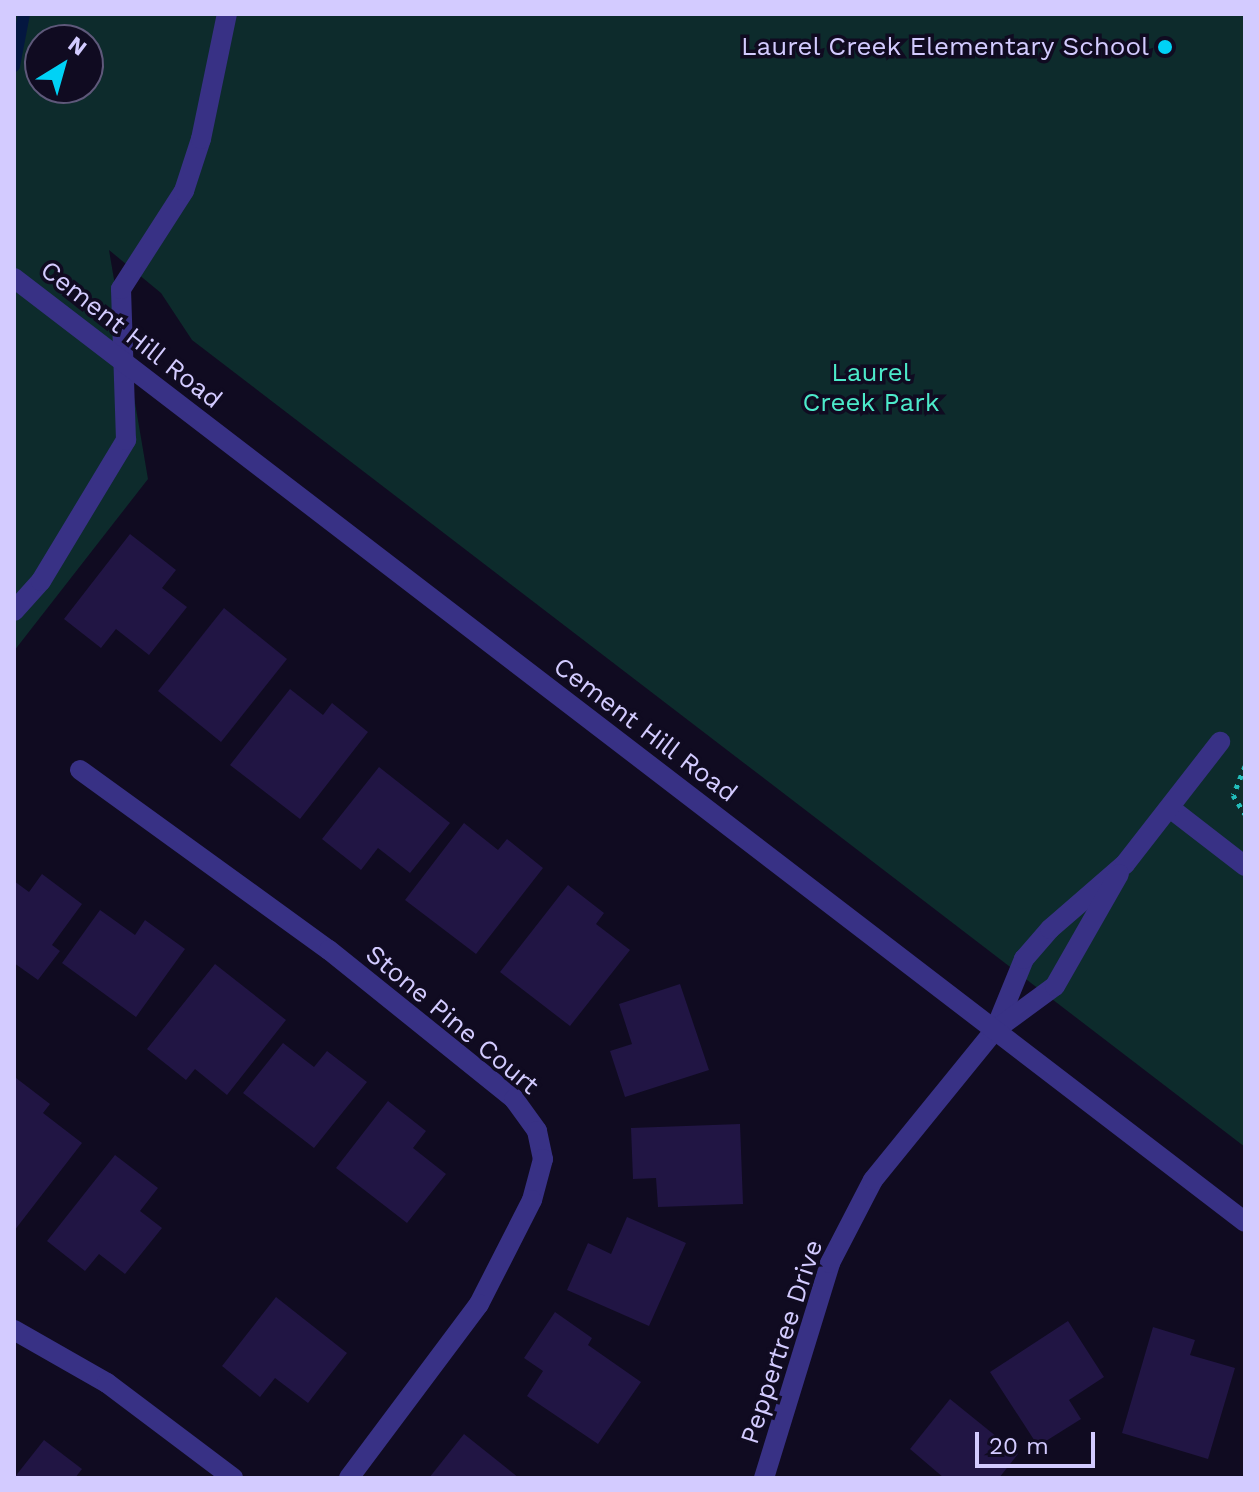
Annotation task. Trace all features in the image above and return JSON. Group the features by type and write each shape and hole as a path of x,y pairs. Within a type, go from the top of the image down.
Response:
{"street":[{"path":"14,611 41,581 126,440 121,289 184,191 201,139 227,14"},
{"name":"Cement Hill Road","path":"14,278 1245,1222"},
{"path":"995,1030 1024,959 1125,864 1220,742"},
{"name":"Stone Pine Court","path":"80,770 329,950 514,1099 537,1131 543,1159 532,1200 479,1304 349,1478"},
{"path":"1170,808 1245,866"},
{"path":"995,1030 1055,986 1125,864"},
{"name":"Peppertree Drive","path":"764,1478 830,1263 873,1180 995,1030"},
{"path":"14,1330 107,1383 233,1478"}],"path":[{"path":"1245,766 1233,795 1245,814"}],"green space":[{"name":"Laurel Creek Park","path":"14,14 1245,14 1245,1147 192,340 161,293 109,250 148,479 14,651"}],"building":[{"path":"130,534 176,570 162,588 187,607 149,655 116,629 101,648 64,619"},
{"path":"224,608 287,659 221,742 158,691"},
{"path":"290,689 323,715 332,703 368,732 300,819 230,765"},
{"path":"379,767 450,823 410,873 378,848 361,870 322,839"},
{"path":"464,823 498,850 507,839 543,868 476,954 405,900"},
{"path":"42,874 82,904 52,945 60,951 38,980 14,963 14,881 29,892"},
{"path":"568,885 604,913 596,924 630,950 570,1026 500,972"},
{"path":"100,910 135,935 145,920 185,949 136,1017 62,963"},
{"path":"215,964 286,1020 227,1095 195,1069 186,1080 147,1049"},
{"path":"680,984 709,1070 625,1097 610,1051 632,1044 619,1004"},
{"path":"283,1043 314,1067 327,1051 367,1082 314,1148 243,1093"},
{"path":"16,1078 50,1104 43,1113 82,1143 14,1231"},
{"path":"388,1101 426,1131 413,1148 446,1174 407,1223 336,1168"},
{"path":"740,1124 743,1204 658,1207 656,1178 633,1179 631,1128"},
{"path":"115,1155 158,1188 140,1211 162,1228 125,1274 99,1254 85,1271 47,1241"},
{"path":"627,1217 686,1243 649,1326 567,1290 588,1243 611,1254"},
{"path":"276,1297 347,1353 308,1403 275,1378 260,1397 222,1366"},
{"path":"555,1312 592,1338 588,1345 641,1382 598,1444 527,1396 543,1371 524,1358"},
{"path":"1068,1321 1104,1377 1069,1400 1081,1419 1038,1446 990,1372"},
{"path":"1153,1327 1195,1340 1190,1355 1235,1368 1208,1459 1122,1433"},
{"path":"950,1399 1018,1454 999,1478 944,1478 910,1449"},
{"path":"464,1434 519,1478 429,1478"},
{"path":"44,1440 82,1469 75,1478 14,1478"}],"waterway":[{"path":"14,66 24,14"}],"place":[{"name":"Laurel Creek Elementary School","path":"1165,47"}]}
